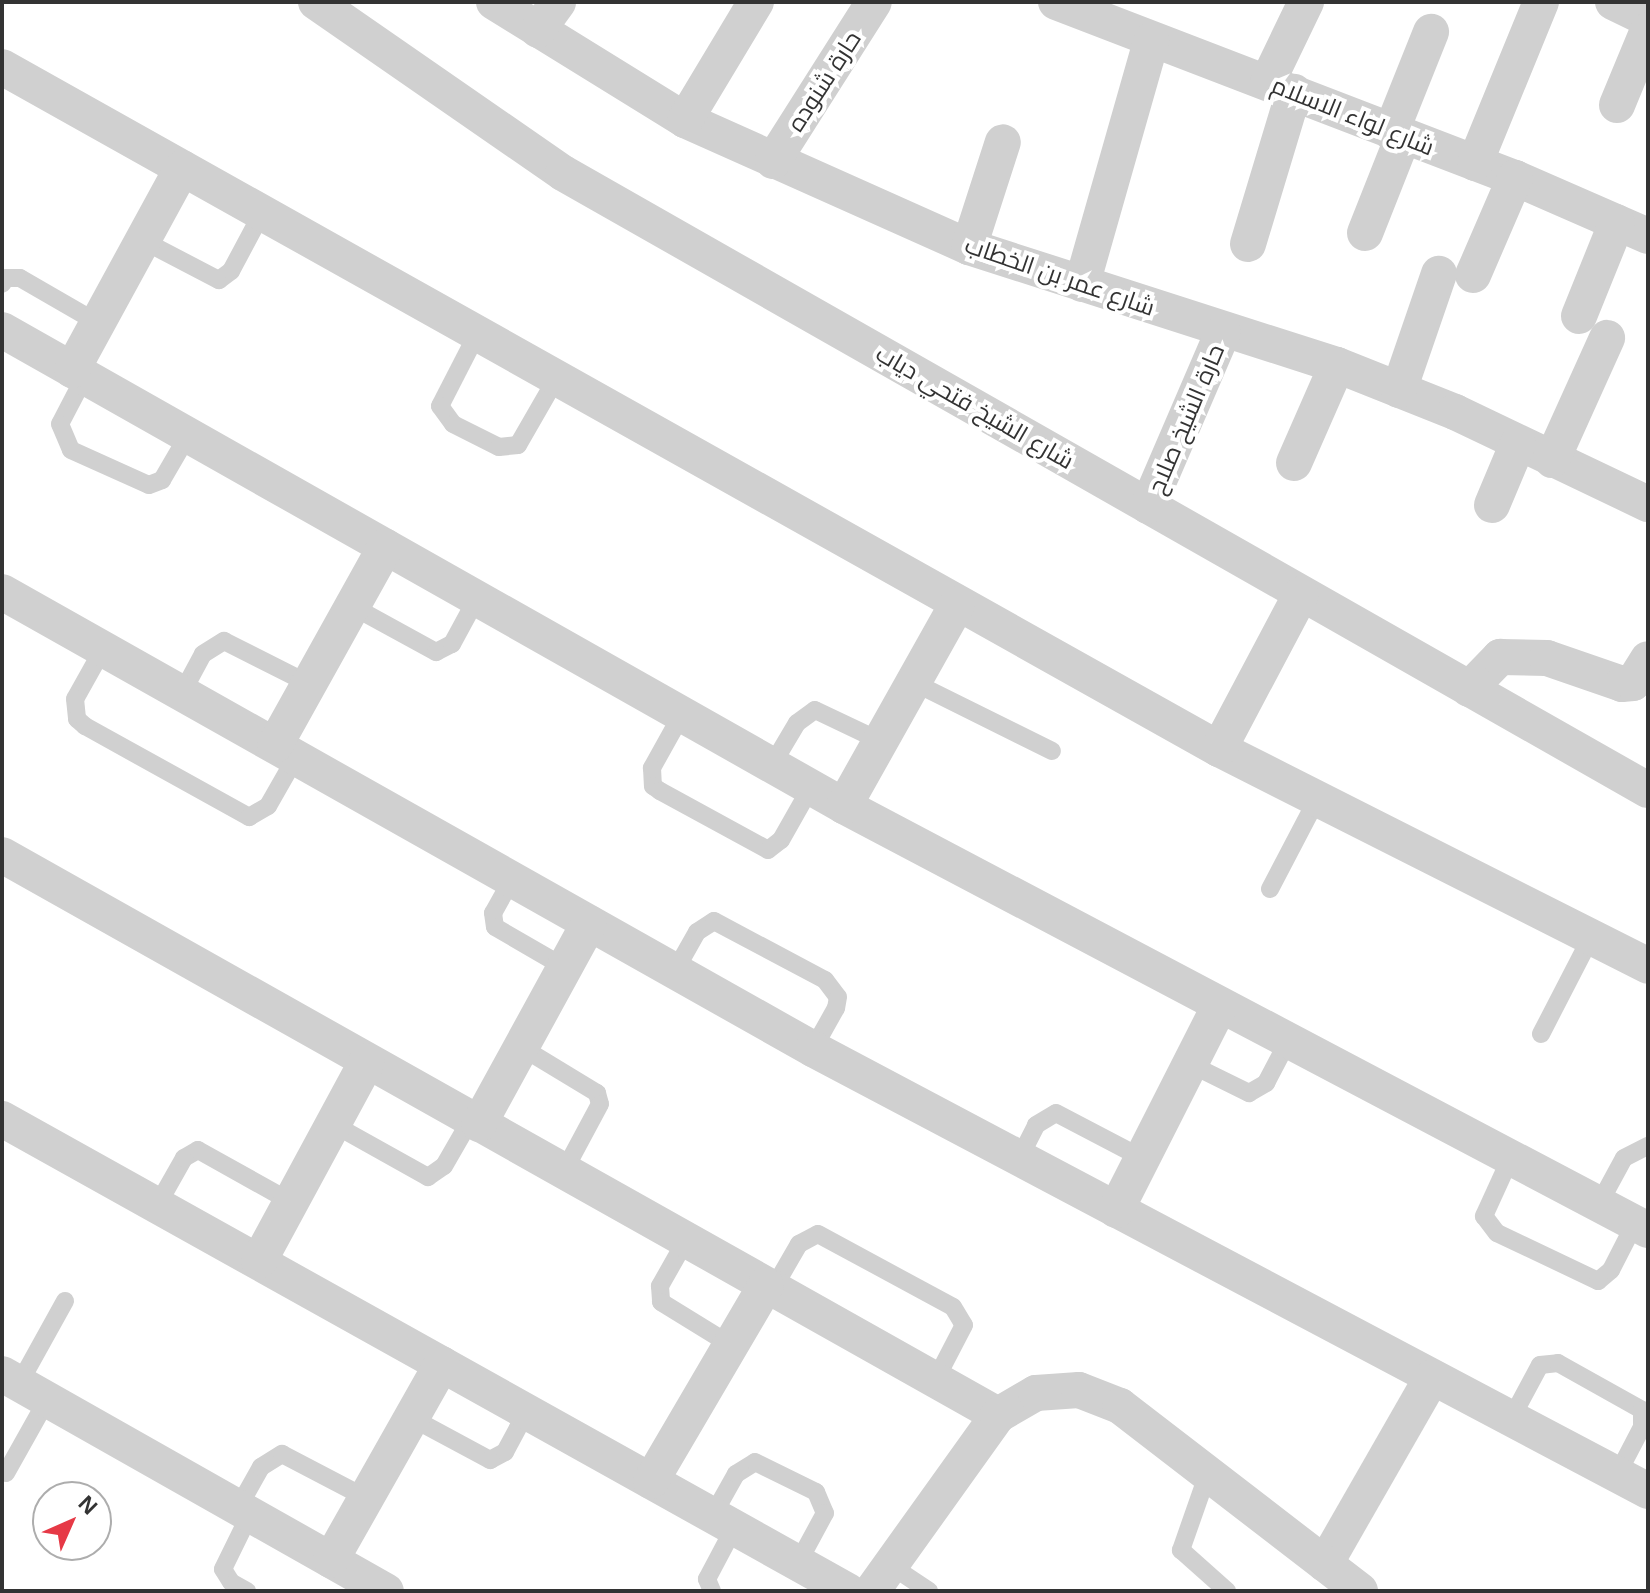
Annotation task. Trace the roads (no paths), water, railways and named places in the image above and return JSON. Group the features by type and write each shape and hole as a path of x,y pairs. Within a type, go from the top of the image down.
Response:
{"street":[{"name":"شارع الشيخ فتحي دياب","path":"316,2 563,173 1648,790"},
{"name":"شارع عمر بن الخطاب","path":"494,2 548,16 685,120 969,247 1223,332 1337,365 1518,443 1648,504"},
{"path":"685,120 756,2"},
{"name":"حارة شنوده","path":"773,161 874,2"},
{"name":"شارع لواء الاسلام","path":"1056,2 1151,41 1281,86 1397,135 1515,178 1633,229"},
{"path":"1248,244 1281,86 1306,2"},
{"path":"1475,163 1541,2"},
{"path":"1613,2 1648,19"},
{"path":"1617,105 1648,30"},
{"path":"1365,233 1431,32"},
{"path":"1082,284 1151,41"},
{"path":"2,67 957,605 1219,749 1648,966"},
{"path":"969,247 1003,142"},
{"path":"78,373 98,323 182,168"},
{"path":"1399,390 1456,274 1515,178"},
{"path":"1579,316 1633,229"},
{"path":"2,330 844,806 1287,1043 1641,1226"},
{"name":"حارة الشيخ صلاح","path":"1148,506 1223,332"},
{"path":"1552,460 1607,338"},
{"path":"1294,463 1337,365"},
{"path":"1492,505 1518,443"},
{"path":"285,751 309,684 385,547"},
{"path":"2,592 813,1049 1632,1483"},
{"path":"1219,749 1301,594"},
{"path":"844,806 957,605"},
{"path":"1469,689 1500,657 1547,658 1622,684 1633,683 1648,659"},
{"path":"2,855 998,1415"},
{"path":"475,1122 521,1047 589,923"},
{"path":"1116,1210 1219,1007"},
{"path":"259,1261 367,1061"},
{"path":"2,1119 848,1591"},
{"path":"651,1481 731,1345 770,1287"},
{"path":"23,1386 244,1511 356,1580 366,1498 442,1364"},
{"path":"1325,1564 1432,1377"},
{"path":"881,1578 998,1415 1036,1393 1079,1390 1120,1406 1360,1591"}],"lane":[{"path":"142,240 219,280 231,271 262,213"},
{"path":"2,284 6,278 20,278 98,323"},
{"path":"477,334 440,406 453,424 499,447 518,445 556,379"},
{"path":"78,373 60,424 71,450 149,485 162,480 187,437"},
{"path":"352,606 436,652 452,644 477,598"},
{"path":"182,693 203,654 224,641 309,684"},
{"path":"103,649 75,699 77,719 85,726 249,817 268,806 285,751"},
{"path":"913,682 1052,751"},
{"path":"772,765 797,723 815,710 880,741"},
{"path":"682,714 652,768 653,786 660,791 768,850 781,840 811,787"},
{"path":"1270,889 1317,799"},
{"path":"512,879 493,913 495,927 564,967"},
{"path":"675,971 704,925 714,921 737,930 834,987 836,1008 813,1049"},
{"path":"1541,1034 1591,937"},
{"path":"1190,1064 1249,1093 1266,1083 1287,1043"},
{"path":"521,1047 597,1093 600,1104 564,1171"},
{"path":"1019,1159 1036,1125 1056,1113 1142,1158"},
{"path":"333,1124 428,1177 444,1166 475,1122"},
{"path":"1599,1204 1624,1158 1648,1146"},
{"path":"158,1204 184,1158 198,1150 291,1202"},
{"path":"1510,1159 1484,1216 1497,1233 1598,1281 1611,1270 1641,1226"},
{"path":"770,1287 799,1244 818,1234 953,1307 964,1325 935,1381"},
{"path":"686,1240 660,1286 661,1302 731,1345"},
{"path":"6,1473 23,1386 65,1301"},
{"path":"1511,1419 1540,1365 1558,1363 1642,1410 1632,1483"},
{"path":"412,1418 490,1460 505,1452 527,1411"},
{"path":"247,1591 231,1582 223,1569 261,1467 282,1454 366,1498"},
{"path":"712,1591 707,1579 743,1465 755,1462 779,1471 823,1501 825,1513 798,1563"},
{"path":"1208,1473 1181,1550 1227,1591"},
{"path":"881,1578 929,1591"}]}
